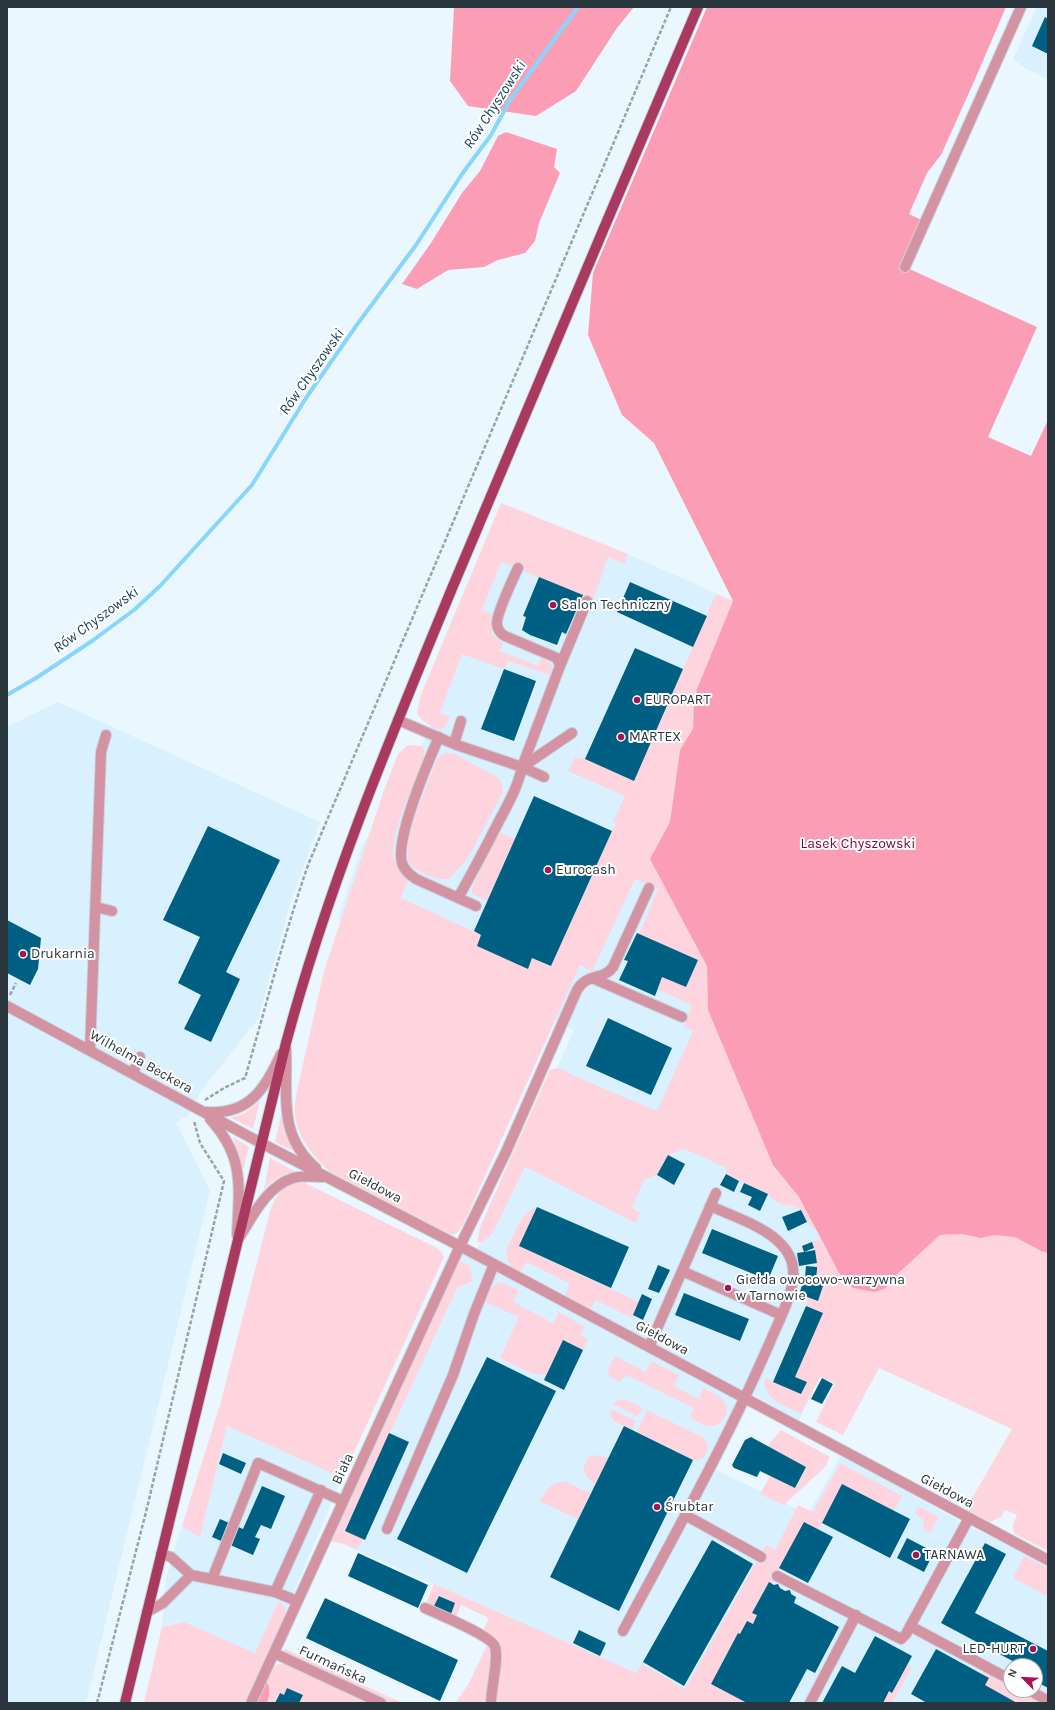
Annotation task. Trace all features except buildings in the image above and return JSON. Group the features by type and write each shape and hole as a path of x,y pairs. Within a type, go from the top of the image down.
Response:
{"main road":[{"path":"125,1703 286,1043 298,997 321,924 350,842 398,720 496,482 698,7"}],"street":[{"path":"905,267 1021,7"},
{"path":"518,568 498,617 497,627 505,636 556,658 560,666"},
{"path":"458,898 475,868 518,781 560,666 587,601"},
{"path":"398,720 454,744 522,767 544,777"},
{"path":"454,744 461,721"},
{"path":"522,767 572,733"},
{"path":"90,1050 101,752 106,735"},
{"path":"439,737 411,809 401,844 401,859 404,869 416,879 476,906"},
{"path":"590,978 606,974 614,966 649,888"},
{"path":"96,907 112,911"},
{"path":"590,978 595,978 682,1017"},
{"name":"Biała","path":"251,1703 460,1246 506,1152 578,990 581,984 590,978"},
{"name":"Wilhelma Beckera","path":"8,1002 90,1050 203,1107 261,1143"},
{"path":"203,1107 218,1113 232,1111 247,1104 258,1093 274,1070 286,1043"},
{"path":"286,1043 286,1098 289,1131 297,1148 328,1178"},
{"path":"133,1073 140,1057"},
{"path":"203,1107 232,1150 235,1160 239,1184 237,1243"},
{"name":"Giełdowa","path":"261,1143 494,1264 1048,1560"},
{"path":"237,1243 261,1204 273,1189 294,1178 305,1176 328,1178"},
{"path":"649,1347 716,1193"},
{"path":"623,1631 745,1399 781,1315 793,1282 794,1267 786,1248 766,1231 710,1206"},
{"path":"387,1529 454,1375 474,1314 494,1264"},
{"path":"682,1271 781,1315"},
{"path":"212,1579 258,1463 344,1501"},
{"path":"275,1592 321,1490"},
{"path":"685,1515 761,1557"},
{"path":"777,1576 901,1639 904,1638 969,1518"},
{"path":"161,1554 171,1557 191,1575 275,1592 297,1601"},
{"path":"146,1612 163,1603 191,1575"},
{"path":"425,1608 478,1633 492,1642 495,1646 496,1652 491,1703"},
{"path":"810,1703 856,1615"},
{"path":"910,1626 1003,1676"},
{"name":"Furmańska","path":"274,1653 380,1703"}],"path":[{"path":"203,1107 224,1088 245,1078 282,945 308,865 671,7"},
{"path":"8,1002 16,983"},
{"path":"97,1703 146,1512 224,1181 200,1143 194,1120"}],"shaded area":[{"path":"1037,7 1048,7 1048,79 1025,68 1013,59"},
{"path":"501,503 628,554 733,601 692,936 799,1197 839,1273 820,1376 799,1420 754,1395 716,1470 808,1514 841,1455 970,1527 1048,1563 1048,1701 1043,1697 1043,1658 1003,1658 1003,1683 997,1686 1003,1689 1003,1698 1020,1698 1030,1703 702,1703 327,1537 460,1246 475,1254 574,1030 338,918 362,846 424,741"},
{"path":"501,503 628,554 625,564 608,557 593,600 501,562 482,610 492,614 492,634 503,643 499,651 538,666 542,657 551,664 552,669 550,675 508,661 504,669 462,654 440,713 450,717 445,727 438,730 423,721 417,714 420,697"},
{"path":"716,594 733,601 697,689 694,703 693,730 680,750 670,822 663,837 692,936 707,966 708,1010 773,1165 799,1197 816,1230 807,1222 799,1208 774,1200 768,1194 726,1174 726,1168 683,1149 668,1155 657,1175 644,1180 632,1208 640,1213 636,1223 525,1167 493,1232 482,1242 477,1242 480,1227 550,1070 556,1068 561,1069 657,1111 693,1031 684,1026 692,1005 657,989 662,977 686,987 698,960 639,934 658,889 635,879 592,972 580,965 463,1225 457,1233 451,1235 329,1171 317,1159 302,1138 296,1122 296,1095 324,971 383,793 398,754 408,745 422,746 424,750 424,759 398,824 393,849 394,859 397,865 408,879 401,898 481,935 528,969 532,958 551,966 616,823 613,822 625,796 568,771 575,757 585,759 634,781"},
{"path":"58,702 320,822 291,901 258,1019 201,1091 188,1116 176,1122 210,1191 86,1703 7,1703 7,727"},
{"path":"445,753 453,753 499,778 503,792 468,858 449,879 440,879 425,874 413,867 410,863 408,854 412,827 417,811 438,758"},
{"path":"499,832 515,839 487,901 472,894 472,888"},
{"path":"260,1101 253,1129 231,1118 245,1113"},
{"path":"281,1115 284,1131 293,1151 275,1142"},
{"path":"233,1137 249,1147 243,1170"},
{"path":"270,1158 296,1172 278,1178 264,1189"},
{"path":"296,1183 305,1183 439,1249 444,1257 342,1478 227,1426 200,1538 182,1526 220,1405 271,1208 280,1192"},
{"path":"537,1207 519,1246 639,1302 632,1318 596,1300 592,1307 588,1309 565,1295 570,1284 527,1262 520,1271 511,1267 506,1251 521,1220 531,1210"},
{"path":"962,1234 981,1238 994,1235 1015,1237 1041,1251 1048,1253 1048,1529 1046,1533 1048,1534 1048,1551 1015,1534 1013,1527 1017,1515 1005,1510 1001,1517 990,1522 966,1509 1012,1429 879,1368 843,1435 816,1422 835,1383 820,1377 801,1414 782,1405 771,1397 765,1385 765,1378 801,1394 807,1382 795,1377 806,1306 808,1297 818,1301 824,1284 815,1281 816,1261 812,1242 820,1239 839,1273 886,1288 893,1278 940,1235"},
{"path":"460,1261 470,1266 472,1281 457,1288 345,1530 363,1539 359,1547 355,1549 342,1543 333,1542 330,1539 457,1264"},
{"path":"502,1282 519,1291 513,1302 553,1323 559,1312 585,1327 581,1335 588,1339 583,1350 563,1340 546,1375 533,1374 500,1358 519,1317 487,1303 486,1301 487,1292 497,1283"},
{"path":"615,1356 646,1372 651,1361 679,1375 674,1386 699,1399 703,1388 713,1393 720,1397 725,1403 727,1412 725,1417 714,1426 705,1425 692,1419 690,1415 694,1408 626,1375 620,1382 609,1376 608,1369"},
{"path":"625,1399 643,1408 638,1417 613,1404 618,1400"},
{"path":"612,1409 636,1421 632,1430 614,1421 609,1415"},
{"path":"647,1410 704,1438 707,1450 704,1457 698,1460 693,1460 637,1432"},
{"path":"227,1426 342,1478 285,1613 285,1608 277,1604 255,1654 184,1622 162,1627 166,1577 182,1526 200,1538"},
{"path":"781,1430 830,1457 825,1467 784,1505 760,1494 770,1476 795,1488 806,1467 767,1447"},
{"path":"594,1455 608,1458 595,1484 588,1478 583,1468 589,1457"},
{"path":"840,1463 902,1496 894,1511 822,1523 819,1530 804,1523 780,1568 781,1569 772,1584 768,1583 753,1612 757,1615 753,1624 747,1621 740,1634 738,1633 711,1684 747,1703 496,1703 499,1645 495,1639 483,1631 489,1618 461,1605 455,1620 449,1617 455,1603 440,1596 433,1609 425,1606 434,1584 636,1673 642,1664 685,1689 766,1545 775,1550 798,1505 813,1512"},
{"path":"558,1482 566,1482 590,1493 578,1519 539,1501 550,1486"},
{"path":"918,1506 938,1517 930,1533 924,1530 923,1520 915,1513"},
{"path":"1024,1556 1048,1568 1048,1596 1013,1578"},
{"path":"280,1602 285,1608 286,1619 247,1703 144,1703 162,1627 184,1622 255,1653 277,1604"},
{"path":"488,1643 492,1648 488,1703 455,1703 468,1685"},
{"path":"285,1649 402,1703 386,1703 282,1655"},
{"path":"278,1664 286,1664 370,1703 267,1703 269,1697 265,1679 271,1669"},
{"path":"908,1664 912,1667 892,1703 883,1703 889,1691 892,1693"},
{"path":"985,1671 1003,1680 1003,1695 985,1685 989,1678 981,1674"},
{"path":"1008,1698 1038,1698 1048,1703 1017,1703"}],"green space":[{"path":"454,7 634,7 617,28 576,91 536,116 468,106 450,81"},
{"name":"Lasek Chyszowski","path":"707,7 1006,7 941,155 927,173 909,214 926,222 905,267 1037,327 988,437 1031,456 1048,420 1048,1253 1041,1251 1015,1237 994,1235 981,1238 962,1234 940,1235 893,1278 886,1288 875,1292 853,1288 839,1273 799,1197 773,1165 708,1010 707,966 650,859 670,822 680,750 693,729 694,703 697,689 733,601 654,443 622,415 588,335 593,273"},
{"path":"506,132 557,149 554,167 560,173 539,223 535,241 525,253 498,260 484,267 448,270 417,289 402,284 431,243 462,193 480,171 498,136"},
{"path":"265,1679 269,1691 267,1703 254,1703"}],"waterway":[{"name":"Rów Chyszowski","path":"7,695 36,678 92,641 134,610 160,586 252,485 306,398 356,326 416,245 462,174 491,135 510,100 578,7"}],"place":[{"name":"Salon Techniczny","path":"553,605"},
{"name":"EUROPART","path":"637,700"},
{"name":"MARTEX","path":"621,737"},
{"name":"Eurocash","path":"548,870"},
{"name":"Drukarnia","path":"23,954"},
{"name":"Giełda owocowo-warzywna w Tarnowie","path":"728,1288"},
{"name":"Śrubtar","path":"657,1507"},
{"name":"TARNAWA","path":"916,1555"},
{"name":"LED-HURT","path":"1033,1649"}]}
